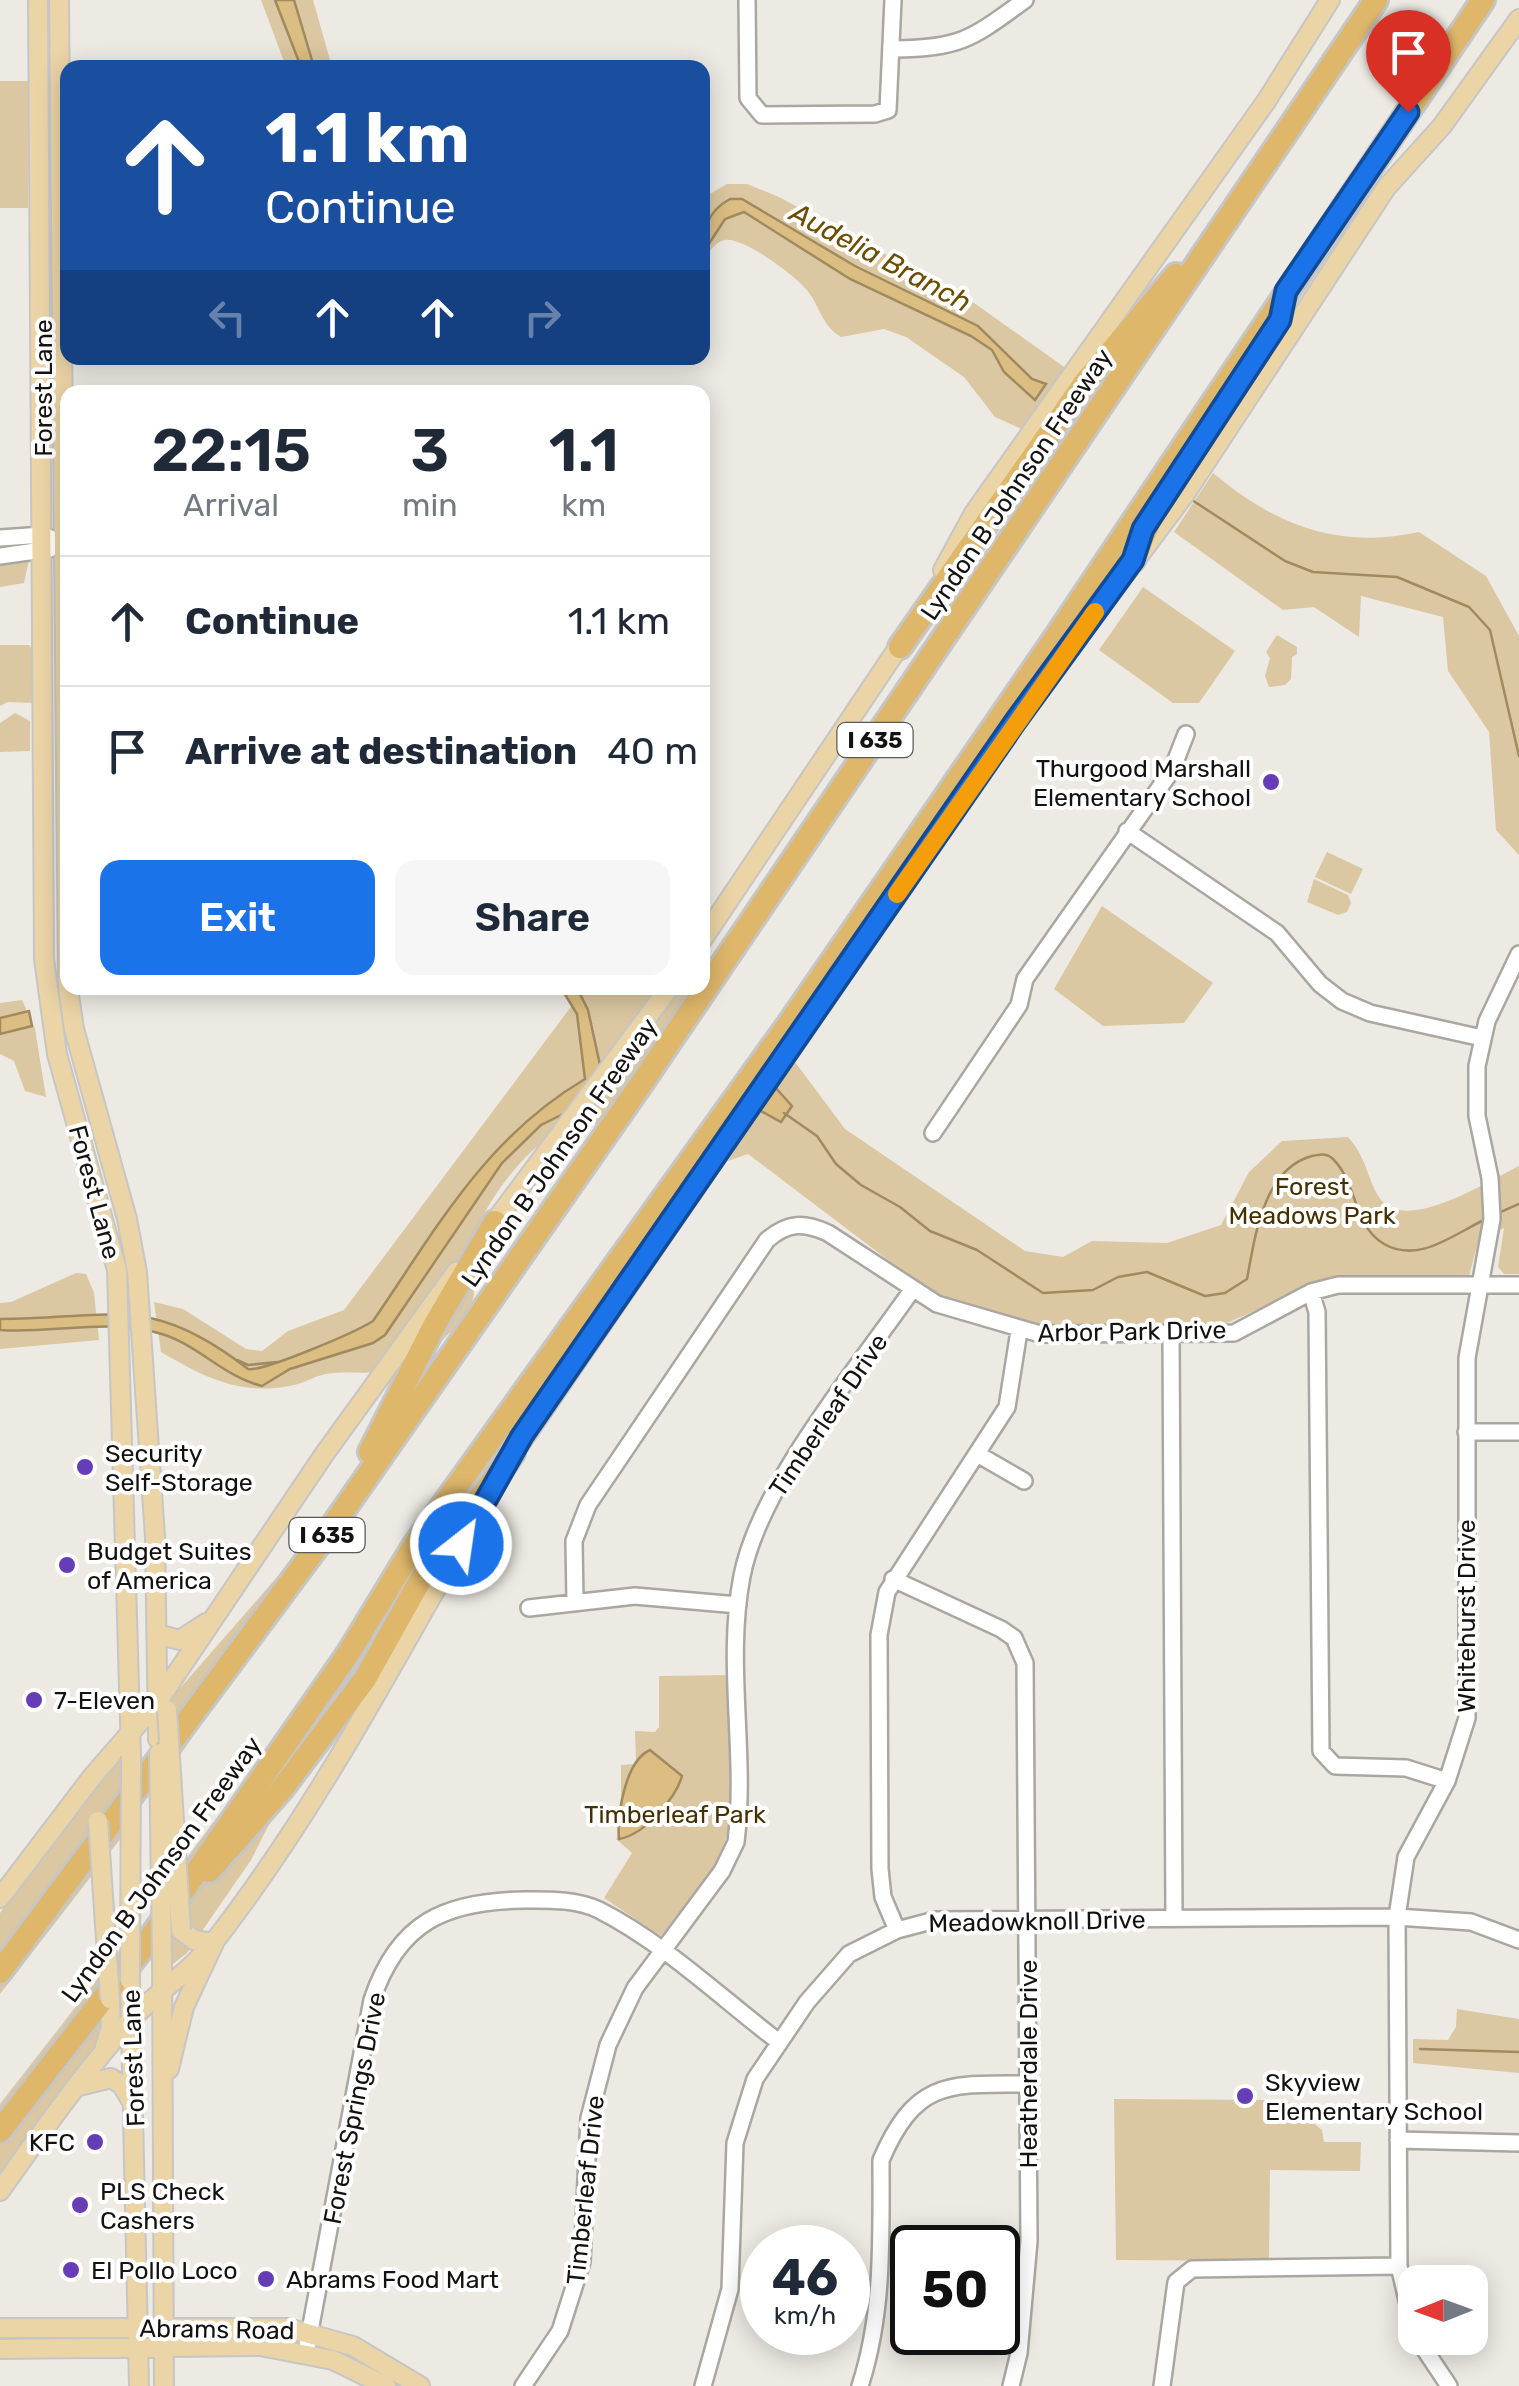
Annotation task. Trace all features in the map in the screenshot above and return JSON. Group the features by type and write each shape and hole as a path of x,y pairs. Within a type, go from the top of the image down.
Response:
{"highway":[{"name":"Lyndon B Johnson Freeway","path":"710,982 1376,0"},
{"path":"1133,560 1143,529 1280,320 1286,291 1483,0"},
{"path":"900,647 1115,342 1222,224"},
{"name":"Lyndon B Johnson Freeway","path":"0,2131 156,1948 414,1546 791,1021 1058,634 1286,291"},
{"name":"Lyndon B Johnson Freeway","path":"0,1972 332,1528 701,995"},
{"path":"332,1528 436,1324 495,1222"},
{"path":"156,1948 365,1679 421,1579 513,1453"}],"main road":[{"name":"Forest Lane","path":"38,0 46,989 72,1108 117,1275 127,1527 130,1981 136,2108 139,2386"},
{"name":"Forest Lane","path":"60,0 60,60"},
{"path":"710,928 900,647 974,513 1267,100 1330,0"},
{"path":"163,2089 184,2008 214,1943 334,1766 513,1453 1015,722 1235,422 1386,188 1442,126 1519,19"},
{"path":"42,195 52,206 52,246 60,254"},
{"path":"43,334 60,335"},
{"path":"42,632 52,634 54,689 60,705"},
{"name":"Forest Lane","path":"69,995 74,1029 136,1272 142,1341 162,1705 158,1739 156,1948 163,2089 164,2386"},
{"path":"0,1898 131,1732 162,1705 184,1662 393,1357 664,995"},
{"path":"72,1108 94,1102"},
{"path":"127,1527 134,1532 138,1582 156,1599"},
{"path":"156,1634 180,1640 218,1614"},
{"path":"162,1705 182,1930 194,1940 214,1943"},
{"path":"67,1810 90,1813 98,1821 111,2028 101,2056"},
{"path":"0,2191 75,2088 132,2020 214,1943"},
{"path":"75,2088 111,2078 122,2084 136,2108"},
{"name":"Abrams Road","path":"1,2328 265,2326 310,2332 353,2346 420,2386"},
{"name":"Abrams Road","path":"0,2349 260,2346 306,2352 350,2366 386,2386"}],"street":[{"path":"747,0 751,107 762,115 784,116 888,110 894,49 893,0"},
{"path":"894,49 937,48 968,41 1025,0"},
{"path":"0,538 60,544"},
{"path":"0,556 43,544"},
{"path":"933,1133 1019,1005 1025,980 1182,754 1186,734"},
{"path":"42,830 60,830"},
{"path":"1128,831 1278,933 1320,984 1342,1001 1370,1013 1482,1038"},
{"name":"Whitehurst Drive","path":"1399,2265 1397,1917 1406,1858 1447,1781 1467,1718 1466,1358 1492,1219 1490,1178 1476,1104 1482,1038 1519,954"},
{"name":"Arbor Park Drive","path":"575,1602 574,1542 588,1505 768,1240 787,1226 811,1225 912,1290 965,1315 1019,1331 1171,1336 1234,1333 1311,1292 1338,1285 1519,1285"},
{"name":"Timberleaf Drive","path":"523,2386 546,2358 574,2295 582,2262 584,2155 598,2078 621,2014 658,1950 722,1871 736,1842 738,1606 749,1550 772,1496 912,1290"},
{"path":"1311,1292 1317,1312 1321,1751 1334,1766 1406,1768 1447,1781"},
{"path":"898,1930 883,1897 880,1868 879,1634 893,1579 979,1455 1007,1407 1019,1331"},
{"path":"1171,1336 1174,1918"},
{"path":"1466,1432 1519,1432"},
{"path":"979,1455 1024,1481"},
{"name":"Heatherdale Drive","path":"893,1579 1002,1630 1014,1638 1026,1663 1029,2241 1011,2386"},
{"path":"530,1608 658,1596 738,1606"},
{"name":"Forest Springs Drive","path":"306,2352 372,2000 381,1974 406,1938 434,1916 466,1904 554,1900 596,1909 658,1950 779,2042"},
{"name":"Meadowknoll Drive","path":"703,2386 730,2288 733,2174 741,2115 754,2079 779,2042 850,1954 898,1930 935,1920 1397,1917 1471,1922 1519,1940"},
{"path":"860,2386 872,2348 878,2304 881,2160 889,2142 932,2091 954,2084 1028,2084"},
{"path":"1398,2140 1519,2143"},
{"path":"1162,2386 1176,2282 1183,2273 1398,2266"},
{"name":"Whitehurst Drive","path":"1428,2355 1447,2386"}],"green space":[{"path":"261,0 313,0 330,60 283,60"},
{"path":"0,81 28,81 28,208 0,208"},
{"path":"727,184 747,184 779,197 967,298 1101,393 1064,448 995,417 964,377 906,337 884,329 841,337 829,326 805,288 755,250 725,240 710,253 710,194"},
{"path":"1213,473 1260,507 1309,529 1361,538 1419,532 1486,576 1519,636 1519,855 1496,830 1489,732 1448,671 1443,617 1361,596 1359,637 1314,607 1283,610 1174,532"},
{"path":"29,560 24,583 0,587 0,563"},
{"path":"1143,587 1235,651 1199,703 1173,703 1099,650"},
{"path":"1277,635 1297,647 1297,654 1292,657 1291,679 1285,685 1269,687 1265,676 1270,658 1266,652"},
{"path":"0,645 29,645 32,649 33,703 8,702 0,706"},
{"path":"15,713 30,721 30,751 0,752 0,723"},
{"path":"1327,852 1363,869 1351,894 1315,877"},
{"path":"1314,879 1348,895 1351,903 1347,912 1338,915 1307,902"},
{"path":"1102,906 1213,983 1184,1023 1103,1026 1054,989"},
{"path":"580,995 692,995 610,1122 558,1132 532,1151 505,1181 476,1231 471,1259 473,1299 468,1310 441,1342 417,1358 377,1372 326,1374 279,1388 243,1387 210,1377 161,1352 154,1302 183,1309 246,1349 262,1351 288,1331 344,1310"},
{"path":"22,1000 35,1029 46,1097 25,1091 14,1061 0,1054 0,1003"},
{"name":"Forest Meadows Park","path":"764,1041 788,1071 795,1062 845,1129 1025,1251 1063,1257 1092,1241 1167,1243 1221,1225 1249,1172 1282,1141 1348,1137 1379,1197 1391,1207 1407,1211 1446,1202 1519,1166 1519,1274 1504,1274 1498,1267 1504,1228 1478,1242 1469,1276 1322,1281 1218,1327 1032,1326 972,1312 917,1282 748,1154 728,1161 737,1146 708,1124"},
{"path":"76,1273 86,1274 94,1293 99,1340 0,1349 0,1303 11,1302"},
{"path":"404,1432 164,1778 160,1711"},
{"path":"392,1583 251,1860 187,1953 168,1968 165,1887"},
{"name":"Timberleaf Park","path":"731,1675 729,1829 718,1862 661,1936 604,1898 632,1853 616,1839 621,1830 621,1765 636,1764 635,1731 655,1732 659,1727 659,1676"},
{"path":"120,1749 121,1838 0,1994 0,1913"},
{"path":"123,1946 126,2022 0,2182 0,2104"},
{"path":"1457,2009 1519,2019 1519,2073 1413,2063 1413,2039 1448,2040 1456,2027"},
{"path":"1114,2099 1286,2100 1322,2130 1324,2142 1361,2142 1360,2171 1270,2170 1269,2261 1116,2260"}],"shaded area":[{"path":"275,0 294,0 312,60 298,60"},
{"path":"730,199 742,199 855,266 978,326 1032,379 1046,384 1035,400 1004,372 992,350 971,336 850,279 744,212 725,219 710,242 710,219"},
{"path":"565,995 580,995 588,1010 602,1074 625,1068 606,1093 541,1125 502,1163 385,1335 373,1343 290,1369 262,1386 236,1376 178,1340 145,1330 0,1330 0,1319 129,1315 156,1319 214,1345 248,1369 290,1358 373,1321 442,1219 491,1157 550,1103 585,1079 577,1014"},
{"path":"29,1011 32,1026 0,1034 0,1018"},
{"path":"765,1076 792,1106 781,1122 748,1104"},
{"path":"650,1750 682,1776 658,1814 639,1831 619,1839 621,1803 629,1777 641,1756"}],"waterway":[{"name":"Audelia Branch","path":"1189,498 1285,561 1313,572 1397,577 1469,607 1490,630 1519,756"},
{"path":"784,1113 817,1136 836,1164 861,1185 900,1207 930,1231 977,1250 1043,1293 1093,1290 1118,1277 1147,1272 1205,1296 1225,1293 1247,1279 1264,1207 1282,1175 1295,1163 1318,1155 1331,1157 1341,1169 1366,1227 1384,1244 1410,1251 1423,1249 1484,1220"},
{"path":"1496,1214 1519,1204"},
{"path":"237,1360 248,1365 277,1362"},
{"path":"1420,2049 1519,2052"}],"slow traffic":[{"path":"897,894 1095,612"}],"place":[{"name":"Thurgood Marshall Elementary School","path":"1271,782"},
{"name":"Security Self-Storage","path":"85,1467"},
{"name":"Budget Suites of America","path":"67,1565"},
{"name":"7-Eleven","path":"34,1700"},
{"name":"Skyview Elementary School","path":"1245,2096"},
{"name":"KFC","path":"95,2142"},
{"name":"PLS Check Cashers","path":"80,2205"},
{"name":"El Pollo Loco","path":"71,2270"},
{"name":"Abrams Food Mart","path":"266,2279"}],"route":[{"path":"461,1544 522,1436 1015,722 1133,560 1143,529 1280,320 1286,291 1408,112"}]}
